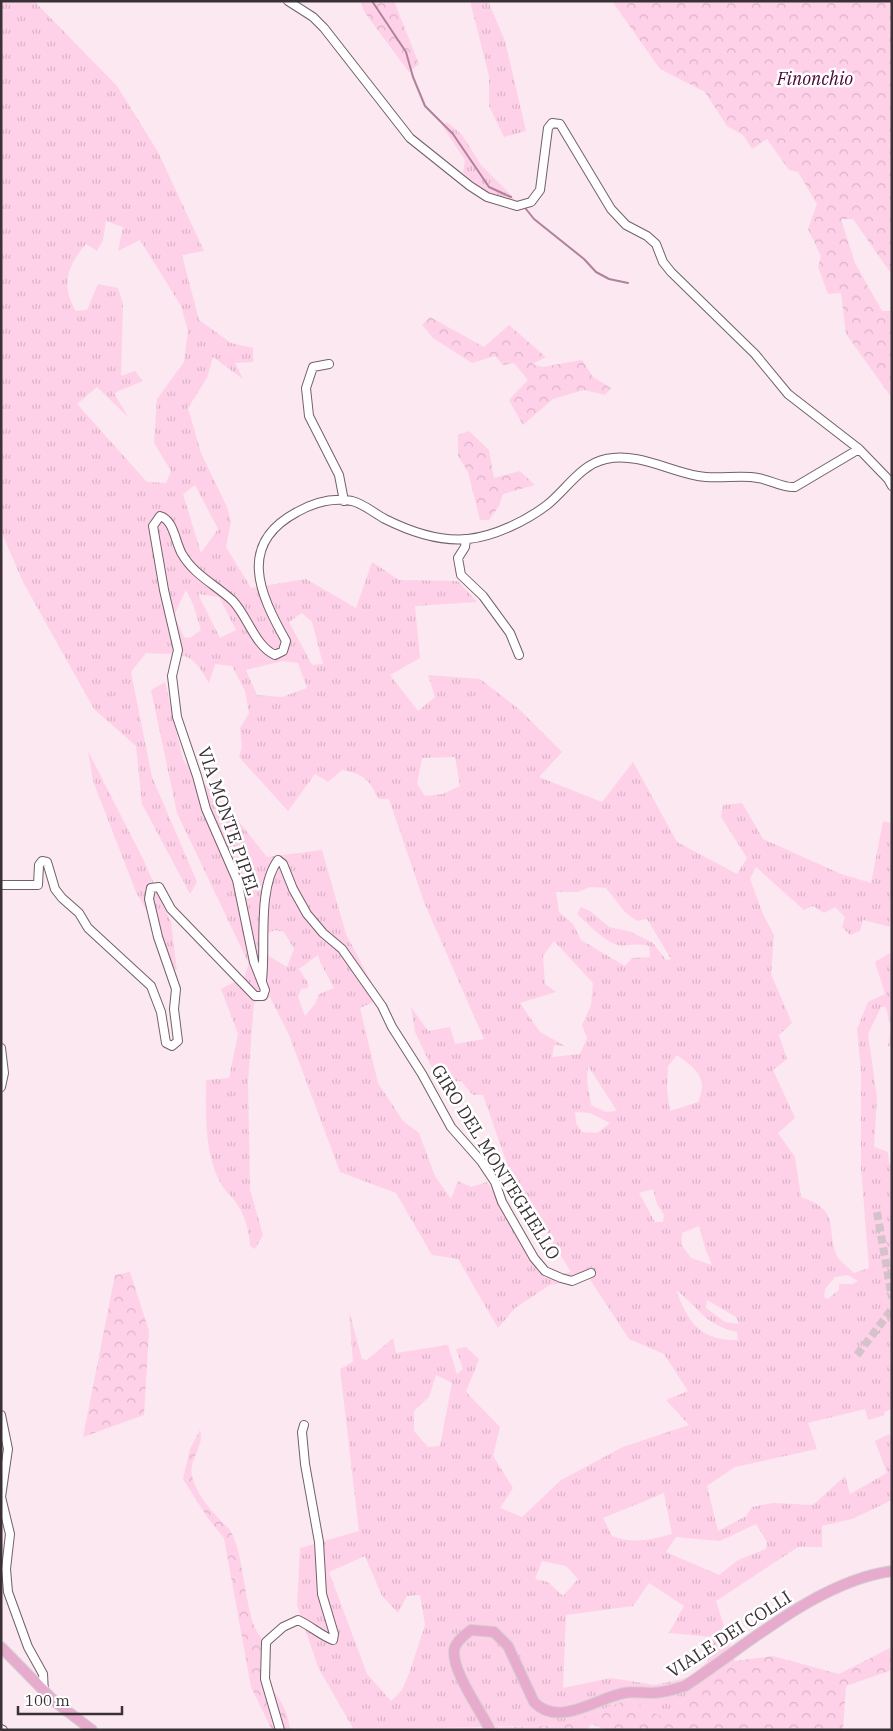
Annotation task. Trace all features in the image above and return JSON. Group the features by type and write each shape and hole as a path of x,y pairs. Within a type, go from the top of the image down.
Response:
{"main road":[{"name":"VIALE DEI COLLI","path":"490,1730 460,1677 454,1660 454,1648 460,1639 471,1630 494,1632 508,1646 534,1702 540,1709 560,1713 572,1711 622,1693 668,1692 685,1686 820,1596 860,1578 892,1572"},
{"path":"1,1647 44,1693 92,1730"}],"street":[{"path":"288,1 313,17 324,28 410,138 470,186 487,197 517,206 526,205 536,197 540,190 548,128 552,123 560,124 611,209 626,225 647,236 656,244 663,262 671,272 755,354 788,394 858,445 892,486"},
{"path":"329,364 313,367 310,382 306,388 306,402 311,422 339,475 344,501 362,505 385,519 431,538 466,539 504,528 531,516 547,505 578,475 598,461 607,458 652,463 698,476 760,478 786,488 794,487 858,445"},
{"name":"VIA MONTE PIPEL","path":"262,980 254,962 237,880 206,809 177,717 172,676 178,650 164,590 153,526 160,516 170,522 177,543 189,564 232,601 244,615 265,650 275,655 283,651 286,641 265,599 261,579 259,550 272,529 285,518 313,504 325,501 344,501"},
{"path":"466,539 465,547 458,558 461,575 483,596 510,633 519,655"},
{"name":"GIRO DEL MONTEGHELLO","path":"262,980 265,906 272,867 278,860 283,864 292,889 307,914 323,933 342,949 382,1006 392,1027 422,1074 451,1127 481,1161 495,1182 502,1202 534,1258 545,1271 561,1278 572,1281 591,1274"},
{"path":"1,885 20,887 38,885 39,865 42,861 47,862 55,889 62,898 79,913 88,928 151,986 161,1012 166,1043 172,1046 178,1041 174,1009 176,989 158,937 149,898 151,888 159,887 171,909 255,996 263,996 265,990 262,980"},
{"path":"1,1048 4,1073 1,1087"},
{"path":"1,1415 8,1449 1,1497 10,1534 6,1569 8,1592 28,1647 43,1674 44,1693"},
{"path":"280,1730 265,1679 266,1642 283,1627 298,1620 333,1640 334,1634 322,1594 319,1542 305,1464 302,1432 304,1425"}],"green space":[{"path":"1,1 34,1 117,86 158,152 204,251 182,255 199,320 231,343 253,348 253,362 235,363 243,379 213,357 207,378 188,408 201,453 227,507 231,522 226,547 251,588 306,579 356,608 372,562 399,580 458,581 477,602 415,606 420,658 390,675 418,711 435,697 428,675 480,679 520,710 562,752 539,777 602,802 633,762 677,842 737,874 747,858 721,817 723,805 742,803 763,839 841,874 871,883 883,821 892,823 890,927 863,920 860,931 850,935 842,927 845,917 835,907 824,913 813,906 804,910 756,867 750,879 763,914 774,935 771,974 792,1023 779,1035 787,1059 773,1070 795,1118 778,1133 795,1157 801,1197 822,1208 827,1214 830,1220 837,1256 854,1273 869,1268 861,1169 861,1070 857,1029 868,1002 885,994 875,962 892,952 892,1047 888,1046 891,1029 886,1007 881,1007 868,1034 877,1097 874,1147 888,1152 889,1164 892,1163 892,1409 884,1412 885,1415 868,1420 865,1409 808,1423 817,1449 735,1467 707,1486 718,1531 746,1516 752,1507 773,1503 813,1505 845,1476 850,1494 887,1473 875,1441 889,1434 892,1440 892,1500 852,1519 822,1526 822,1547 798,1547 716,1601 735,1661 662,1717 629,1699 563,1725 354,1730 318,1667 297,1605 300,1548 359,1531 340,1369 353,1362 349,1311 362,1359 367,1360 393,1338 396,1353 448,1345 457,1374 463,1369 456,1349 466,1347 479,1359 466,1392 500,1427 493,1456 513,1488 500,1508 522,1517 561,1480 623,1447 689,1425 666,1400 688,1391 664,1354 629,1339 589,1278 550,1285 515,1308 498,1328 458,1259 432,1255 396,1193 340,1172 289,1035 270,997 254,1003 248,1081 250,1190 263,1235 255,1249 250,1246 244,1216 238,1205 221,1185 211,1158 206,1106 206,1080 229,1078 238,1034 221,989 244,977 249,964 177,813 151,690 165,682 183,760 240,823 267,857 322,850 346,934 380,999 360,1008 378,1083 403,1121 419,1133 435,1176 451,1199 458,1181 471,1187 487,1182 545,1278 571,1272 511,1175 483,1095 473,1095 461,1081 449,1082 431,1066 415,1032 411,1007 428,1031 450,1027 455,1044 484,1039 424,902 389,799 378,799 372,786 364,778 355,773 342,770 328,782 315,774 288,811 239,757 242,747 240,728 249,713 245,691 232,666 215,664 209,683 196,664 184,656 146,653 131,672 152,777 197,882 190,894 142,804 136,746 94,709 23,582 1,531","holes":["106,221 123,227 118,251 140,240 181,306 188,331 184,362 157,399 154,443 171,471 166,483 147,482 77,404 97,387 128,417 114,393 143,381 135,371 121,376 123,304 118,288 98,284 87,310 76,311 71,302 68,293 68,276 75,260 86,244 97,251 103,240","195,485 218,529 201,553 183,494","186,590 193,604 201,630 190,638 184,637 174,615","198,594 219,597 236,630 220,638","302,613 312,622 323,664 312,665 289,622","283,661 298,663 307,688 282,697 257,695 246,670","455,757 460,786 443,794 425,796 417,784 422,758","590,887 606,888 625,912 637,921 647,919 671,959 666,960 653,943 631,932 609,927 590,911 581,907 577,914 596,932 613,943 618,945 639,944 649,946 650,957 632,958 625,966 581,940 573,924 559,912 556,892 578,892","275,930 284,932 294,949 287,967 267,955 268,933","554,941 593,983 591,1005 582,1025 587,1038 580,1054 552,1057 554,1045 565,1046 540,1032 520,1003 556,992 545,984 543,956","318,955 334,988 319,994 315,1004 305,1016 298,997 301,989 308,988 308,983 299,969","677,1055 699,1075 702,1086 698,1102 670,1111 667,1090 668,1066","588,1066 617,1111 606,1112 591,1105 587,1080","575,1112 590,1113 610,1123 597,1133 582,1132 576,1123","653,1189 657,1204 664,1215 663,1222 655,1222 639,1193","699,1226 712,1265 691,1258 681,1244 682,1233","848,1275 858,1281 852,1284 839,1284 839,1290 828,1299 824,1297 825,1289 835,1277","676,1290 709,1320 726,1329 737,1332 738,1340 714,1337 697,1327 685,1311","707,1300 736,1317 739,1324 725,1322 706,1308","436,1375 452,1383 440,1446 428,1447 414,1431 414,1411 429,1397","664,1493 672,1534 649,1539 627,1540 612,1536 603,1518","756,1524 767,1542 766,1549 738,1560 719,1575 666,1552 676,1537 720,1541","365,1556 382,1596 398,1613 407,1596 420,1595 425,1625 402,1690 391,1701 367,1674 329,1572","542,1561 566,1566 578,1579 563,1596 548,1582 535,1579","649,1583 684,1606 669,1633 713,1637 707,1662 691,1677 655,1685 611,1678 563,1688 566,1615 633,1606"]},
{"path":"360,1 394,1 419,64 409,72 365,13"},
{"path":"470,1 488,1 505,41 526,131 504,137 489,106 489,76"},
{"name":"Finonchio","path":"612,1 892,1 892,275 853,219 841,219 855,263 882,311 892,311 892,398 846,334 841,293 828,294 818,267 821,256 808,229 817,204 798,172 789,170 767,139 752,149 743,135 727,126 705,92 660,69"},
{"path":"447,122 462,135 481,165 515,199 510,202 490,196 463,173 465,160 442,125"},
{"path":"430,317 484,347 509,325 546,357 532,364 542,367 582,360 593,377 611,388 605,395 584,390 553,399 523,425 509,400 528,380 514,363 503,365 495,356 472,363 433,338 422,325"},
{"path":"469,431 489,450 494,478 520,471 535,485 503,494 499,506 489,520 480,520 468,472 458,456 458,435"},
{"path":"88,751 143,859 171,922 177,971 167,958 162,938 136,892 93,781"},
{"path":"130,1272 149,1331 144,1415 83,1437 115,1275"},
{"path":"200,1430 200,1442 192,1464 192,1476 203,1500 229,1529 236,1543 248,1604 256,1629 261,1637 260,1676 284,1707 290,1730 272,1730 251,1687 224,1538 207,1517 183,1479 190,1449"},
{"path":"892,1647 892,1670 846,1686 843,1730 606,1730 592,1724 586,1730 422,1730 563,1725 629,1699 662,1717 735,1661 773,1656 839,1674"}],"waterway":[{"path":"372,1 406,52 413,77 425,106 453,134 489,187 511,197"},
{"path":"526,209 534,219 584,259 596,272 609,279 628,283"}],"tunnel":[{"path":"877,1212 892,1298"},
{"path":"857,1355 892,1309"}]}
